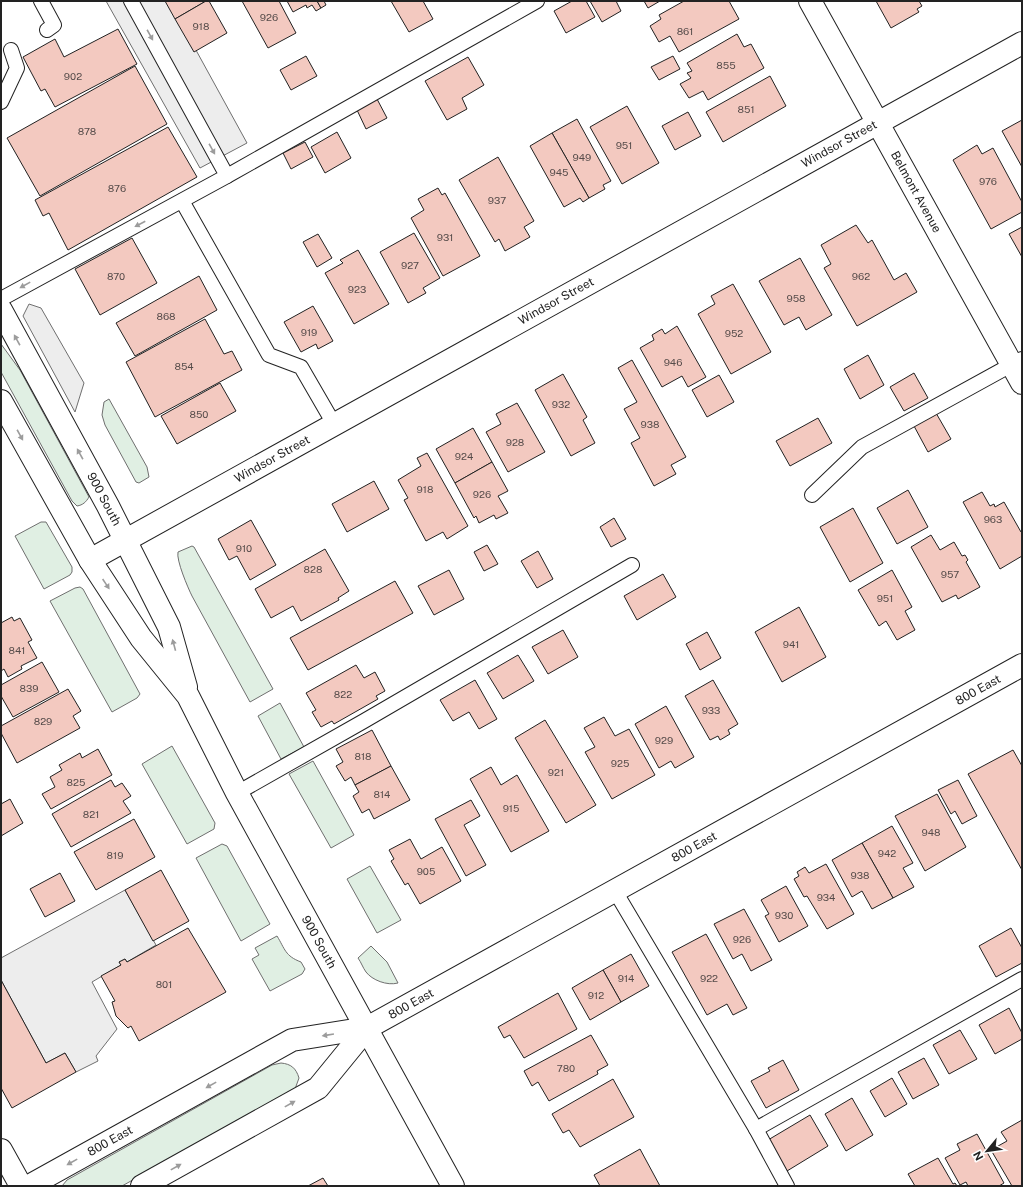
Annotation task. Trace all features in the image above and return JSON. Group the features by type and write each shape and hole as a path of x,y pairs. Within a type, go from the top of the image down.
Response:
{"street":[{"name":"Belmont Avenue","path":"810,1 878,123 1017,362 1022,383"},
{"name":"Windsor Street","path":"90,560 1022,43"},
{"name":"900 South","path":"1,310 126,540 170,627 188,696 237,793 453,1186"},
{"name":"900 South","path":"3,411 90,560 141,638 188,696"},
{"name":"800 East","path":"29,1186 292,1040 367,1028 1022,665"},
{"name":"800 East","path":"142,1186 318,1088 367,1028"},
{"path":"1,1150 21,1186"}],"lane":[{"path":"41,1 54,25 47,30"},
{"path":"131,1 227,176"},
{"path":"1,299 227,176 537,1"},
{"path":"1,102 17,68 12,50"},
{"path":"182,201 269,355 301,367 334,424"},
{"path":"812,495 862,447 1017,362"},
{"path":"237,793 632,565"},
{"path":"615,891 756,1129 787,1186"},
{"path":"756,1129 1022,980"}],"green space":[{"path":"1,344 20,370 89,497 81,505 77,506 72,501 1,372"},
{"path":"109,399 147,467 149,477 139,483 136,482 105,425 102,415 104,402"},
{"path":"41,522 46,522 72,567 72,572 70,575 44,589 15,536"},
{"path":"192,546 194,547 273,689 250,702 192,596 183,574 178,552"},
{"path":"80,587 83,589 140,694 137,698 112,712 50,601 75,588"},
{"path":"280,703 304,747 281,759 258,716"},
{"path":"172,746 215,823 214,829 187,844 142,764"},
{"path":"313,761 354,835 331,848 289,774"},
{"path":"222,844 227,846 270,924 241,941 196,858"},
{"path":"370,866 401,920 377,933 347,879"},
{"path":"277,936 288,955 301,962 305,969 302,974 270,991 252,959 259,955 255,948"},
{"path":"371,946 387,962 398,983 389,984 380,982 372,978 366,972 358,958"},
{"path":"281,1063 288,1064 295,1069 299,1078 295,1089 122,1186 62,1186 67,1180 272,1065"}],"shaded area":[{"path":"106,1 169,1 247,143 200,168"},
{"path":"29,304 41,308 84,383 75,412 23,316"},
{"path":"125,890 156,945 127,962 125,959 119,962 121,965 92,982 117,1029 96,1056 98,1061 76,1072 65,1053 46,1063 1,980 1,958"}],"building":[{"path":"165,1 206,1 175,19"},
{"path":"206,1 209,1 227,33 194,52 175,19"},
{"path":"242,1 279,1 296,33 268,48"},
{"path":"287,1 317,1 321,8 316,11 312,5 307,8 306,5 293,12"},
{"path":"317,1 324,1 326,5 321,8"},
{"path":"391,1 423,1 433,19 409,32"},
{"path":"572,1 586,1 595,17 566,33 554,11"},
{"path":"590,1 616,1 621,11 602,22"},
{"path":"644,1 660,1 648,8"},
{"path":"684,1 729,1 739,19 679,52 670,36 659,42 650,26 661,19 659,15"},
{"path":"876,1 919,1 922,6 917,9 919,12 891,28"},
{"path":"118,29 137,64 55,107 45,89 41,91 23,57 55,39 64,57"},
{"path":"737,34 744,47 751,44 764,68 708,100 703,91 689,98 680,84 691,78 687,73 692,71 687,63"},
{"path":"306,56 317,76 291,90 280,70"},
{"path":"673,56 680,69 659,80 651,67"},
{"path":"468,57 484,85 462,98 467,109 447,120 425,81"},
{"path":"135,66 167,124 40,196 7,138"},
{"path":"770,76 786,106 723,142 706,112"},
{"path":"377,99 387,118 366,129 357,110"},
{"path":"627,106 659,163 622,184 590,127"},
{"path":"688,112 701,136 675,150 662,126"},
{"path":"577,119 611,181 603,185 605,189 589,198 552,133"},
{"path":"1022,120 1022,167 1002,131"},
{"path":"168,127 197,177 68,250 49,213 43,216 35,200"},
{"path":"337,132 351,158 325,173 311,147"},
{"path":"552,133 589,198 583,202 580,198 564,207 530,146"},
{"path":"305,142 313,157 291,169 283,153"},
{"path":"977,145 982,154 993,148 1022,202 1022,212 991,229 953,160"},
{"path":"498,157 534,221 524,227 530,237 505,251 499,239 495,242 459,180"},
{"path":"438,188 442,195 445,193 480,256 443,276 411,218 424,210 418,199"},
{"path":"856,225 868,243 872,240 894,280 906,273 917,292 857,326 824,268 831,264 821,245"},
{"path":"1022,227 1022,257 1009,234"},
{"path":"414,233 440,278 423,288 426,293 408,303 380,252"},
{"path":"318,234 332,258 317,267 303,242"},
{"path":"132,238 157,283 100,315 75,269"},
{"path":"358,250 389,304 354,324 325,273 343,263 340,260"},
{"path":"800,258 832,315 806,330 799,317 784,325 759,281"},
{"path":"199,276 217,310 135,356 116,323"},
{"path":"733,284 771,352 731,374 698,314 715,304 711,296"},
{"path":"313,306 333,341 318,349 316,344 301,352 284,322"},
{"path":"205,319 224,354 232,351 242,370 155,417 126,362"},
{"path":"677,326 706,377 688,387 682,376 662,387 640,348 654,340 652,335 662,329 665,334"},
{"path":"868,355 884,385 860,399 844,369"},
{"path":"632,360 686,457 671,465 676,474 654,486 631,443 640,438 624,409 637,402 618,368"},
{"path":"914,373 928,398 904,411 890,387"},
{"path":"563,374 587,417 583,420 595,443 571,456 535,390"},
{"path":"719,375 734,402 707,417 692,390"},
{"path":"220,383 236,411 177,444 161,416"},
{"path":"517,403 545,452 508,472 486,432 501,424 496,414"},
{"path":"936,413 951,439 928,452 914,426"},
{"path":"818,418 832,443 790,466 776,441"},
{"path":"473,428 492,462 455,483 436,449"},
{"path":"427,453 468,526 447,539 443,532 426,541 404,500 408,498 398,480 421,466 417,458"},
{"path":"492,462 508,491 498,496 508,513 496,519 494,515 479,523 476,516 474,518 455,483"},
{"path":"374,481 389,509 347,532 332,504"},
{"path":"908,490 928,527 897,544 877,508"},
{"path":"982,492 990,506 994,504 995,507 1004,502 1021,532 1022,531 1022,556 1000,569 963,502"},
{"path":"853,508 883,563 850,582 820,527"},
{"path":"614,518 626,539 611,547 600,527"},
{"path":"251,520 276,565 250,580 237,556 229,560 218,539"},
{"path":"931,535 940,550 954,542 962,556 965,555 968,560 966,562 980,587 958,599 956,595 942,602 911,547"},
{"path":"487,545 498,564 484,571 474,552"},
{"path":"325,549 349,591 338,598 339,600 301,621 293,606 271,618 255,589"},
{"path":"538,551 553,579 537,588 521,561"},
{"path":"449,570 464,599 434,615 418,586"},
{"path":"892,570 912,607 905,611 915,630 897,640 886,621 879,626 858,590"},
{"path":"663,574 676,597 637,620 624,596"},
{"path":"395,581 413,613 308,670 290,638"},
{"path":"799,607 826,657 782,682 755,632"},
{"path":"12,617 14,621 20,618 32,640 28,642 37,658 21,666 22,669 8,677 4,669 1,671 1,623"},
{"path":"563,630 578,657 548,674 532,647"},
{"path":"707,632 721,658 700,670 686,644"},
{"path":"518,655 534,681 503,699 487,673"},
{"path":"42,662 59,692 13,717 1,696 1,685"},
{"path":"356,665 364,678 375,672 385,691 376,696 378,699 334,724 332,721 321,727 312,712 316,710 306,693"},
{"path":"475,680 497,719 479,729 469,712 453,721 440,700"},
{"path":"713,680 738,724 728,730 730,734 720,740 718,736 710,740 685,696"},
{"path":"68,689 81,711 73,716 80,728 17,763 1,733 1,726"},
{"path":"666,706 694,757 675,768 671,761 659,768 635,724"},
{"path":"604,717 615,736 629,729 655,775 612,799 585,752 595,747 584,728"},
{"path":"545,720 596,805 566,823 515,738"},
{"path":"372,730 391,766 355,785 351,777 345,781 336,766 343,762 336,749"},
{"path":"98,749 112,775 51,809 42,794 55,787 50,777 62,770 59,765 80,753 82,758"},
{"path":"1013,750 1022,766 1022,870 968,774"},
{"path":"391,766 410,800 374,819 369,809 362,813 353,796 359,792 355,785"},
{"path":"491,767 501,785 517,775 549,831 511,852 470,779"},
{"path":"111,780 115,787 122,783 131,796 123,801 131,813 71,847 52,814"},
{"path":"958,780 977,816 962,824 955,811 951,814 938,790"},
{"path":"937,794 966,847 925,871 895,816"},
{"path":"10,799 23,823 1,836 1,804"},
{"path":"471,800 480,816 464,825 486,865 466,876 435,819"},
{"path":"134,819 155,857 96,890 74,852"},
{"path":"892,826 913,863 903,868 914,887 893,898 862,843"},
{"path":"410,839 421,859 442,847 461,881 420,904 408,883 405,885 391,861 394,859 389,850"},
{"path":"862,843 893,898 872,909 862,891 852,897 832,860"},
{"path":"826,864 854,914 827,929 807,896 804,897 794,879 799,876 797,872 805,867 809,873"},
{"path":"161,870 189,921 153,941 125,890"},
{"path":"60,873 75,901 45,917 30,889"},
{"path":"786,886 808,926 779,942 765,916 769,914 761,900"},
{"path":"744,909 772,960 751,971 742,954 733,959 714,924"},
{"path":"188,928 226,992 139,1041 131,1026 128,1028 116,1016 112,1002 115,1001 101,976 121,965 119,962 125,959 127,962"},
{"path":"1011,928 1022,948 1022,963 996,977 979,946"},
{"path":"706,934 747,1008 733,1015 727,1004 707,1015 672,952"},
{"path":"631,954 649,986 621,1002 603,970"},
{"path":"603,970 621,1002 590,1020 572,988"},
{"path":"1,980 46,1063 65,1053 76,1072 12,1108 1,1088"},
{"path":"558,993 577,1029 524,1058 510,1035 504,1038 498,1027"},
{"path":"1009,1008 1022,1033 1022,1039 995,1054 979,1025"},
{"path":"960,1030 977,1059 949,1074 933,1045"},
{"path":"591,1035 608,1065 597,1071 598,1074 549,1101 538,1082 532,1086 524,1071"},
{"path":"924,1058 939,1085 913,1099 898,1072"},
{"path":"783,1060 799,1090 766,1108 751,1081 770,1071 768,1068"},
{"path":"892,1078 907,1104 885,1117 870,1091"},
{"path":"613,1079 634,1117 580,1147 569,1130 563,1133 552,1114"},
{"path":"852,1098 873,1135 846,1151 825,1114"},
{"path":"810,1115 828,1146 787,1171 768,1140"},
{"path":"1022,1120 1022,1186 1012,1186 991,1150 1007,1141 1001,1132"},
{"path":"977,1134 1004,1183 999,1186 968,1186 966,1182 960,1185 945,1158 960,1150 957,1144"},
{"path":"640,1149 660,1186 600,1186 594,1175"},
{"path":"938,1158 953,1184 955,1183 957,1186 915,1186 908,1174"},
{"path":"323,1178 328,1186 308,1186"}]}
